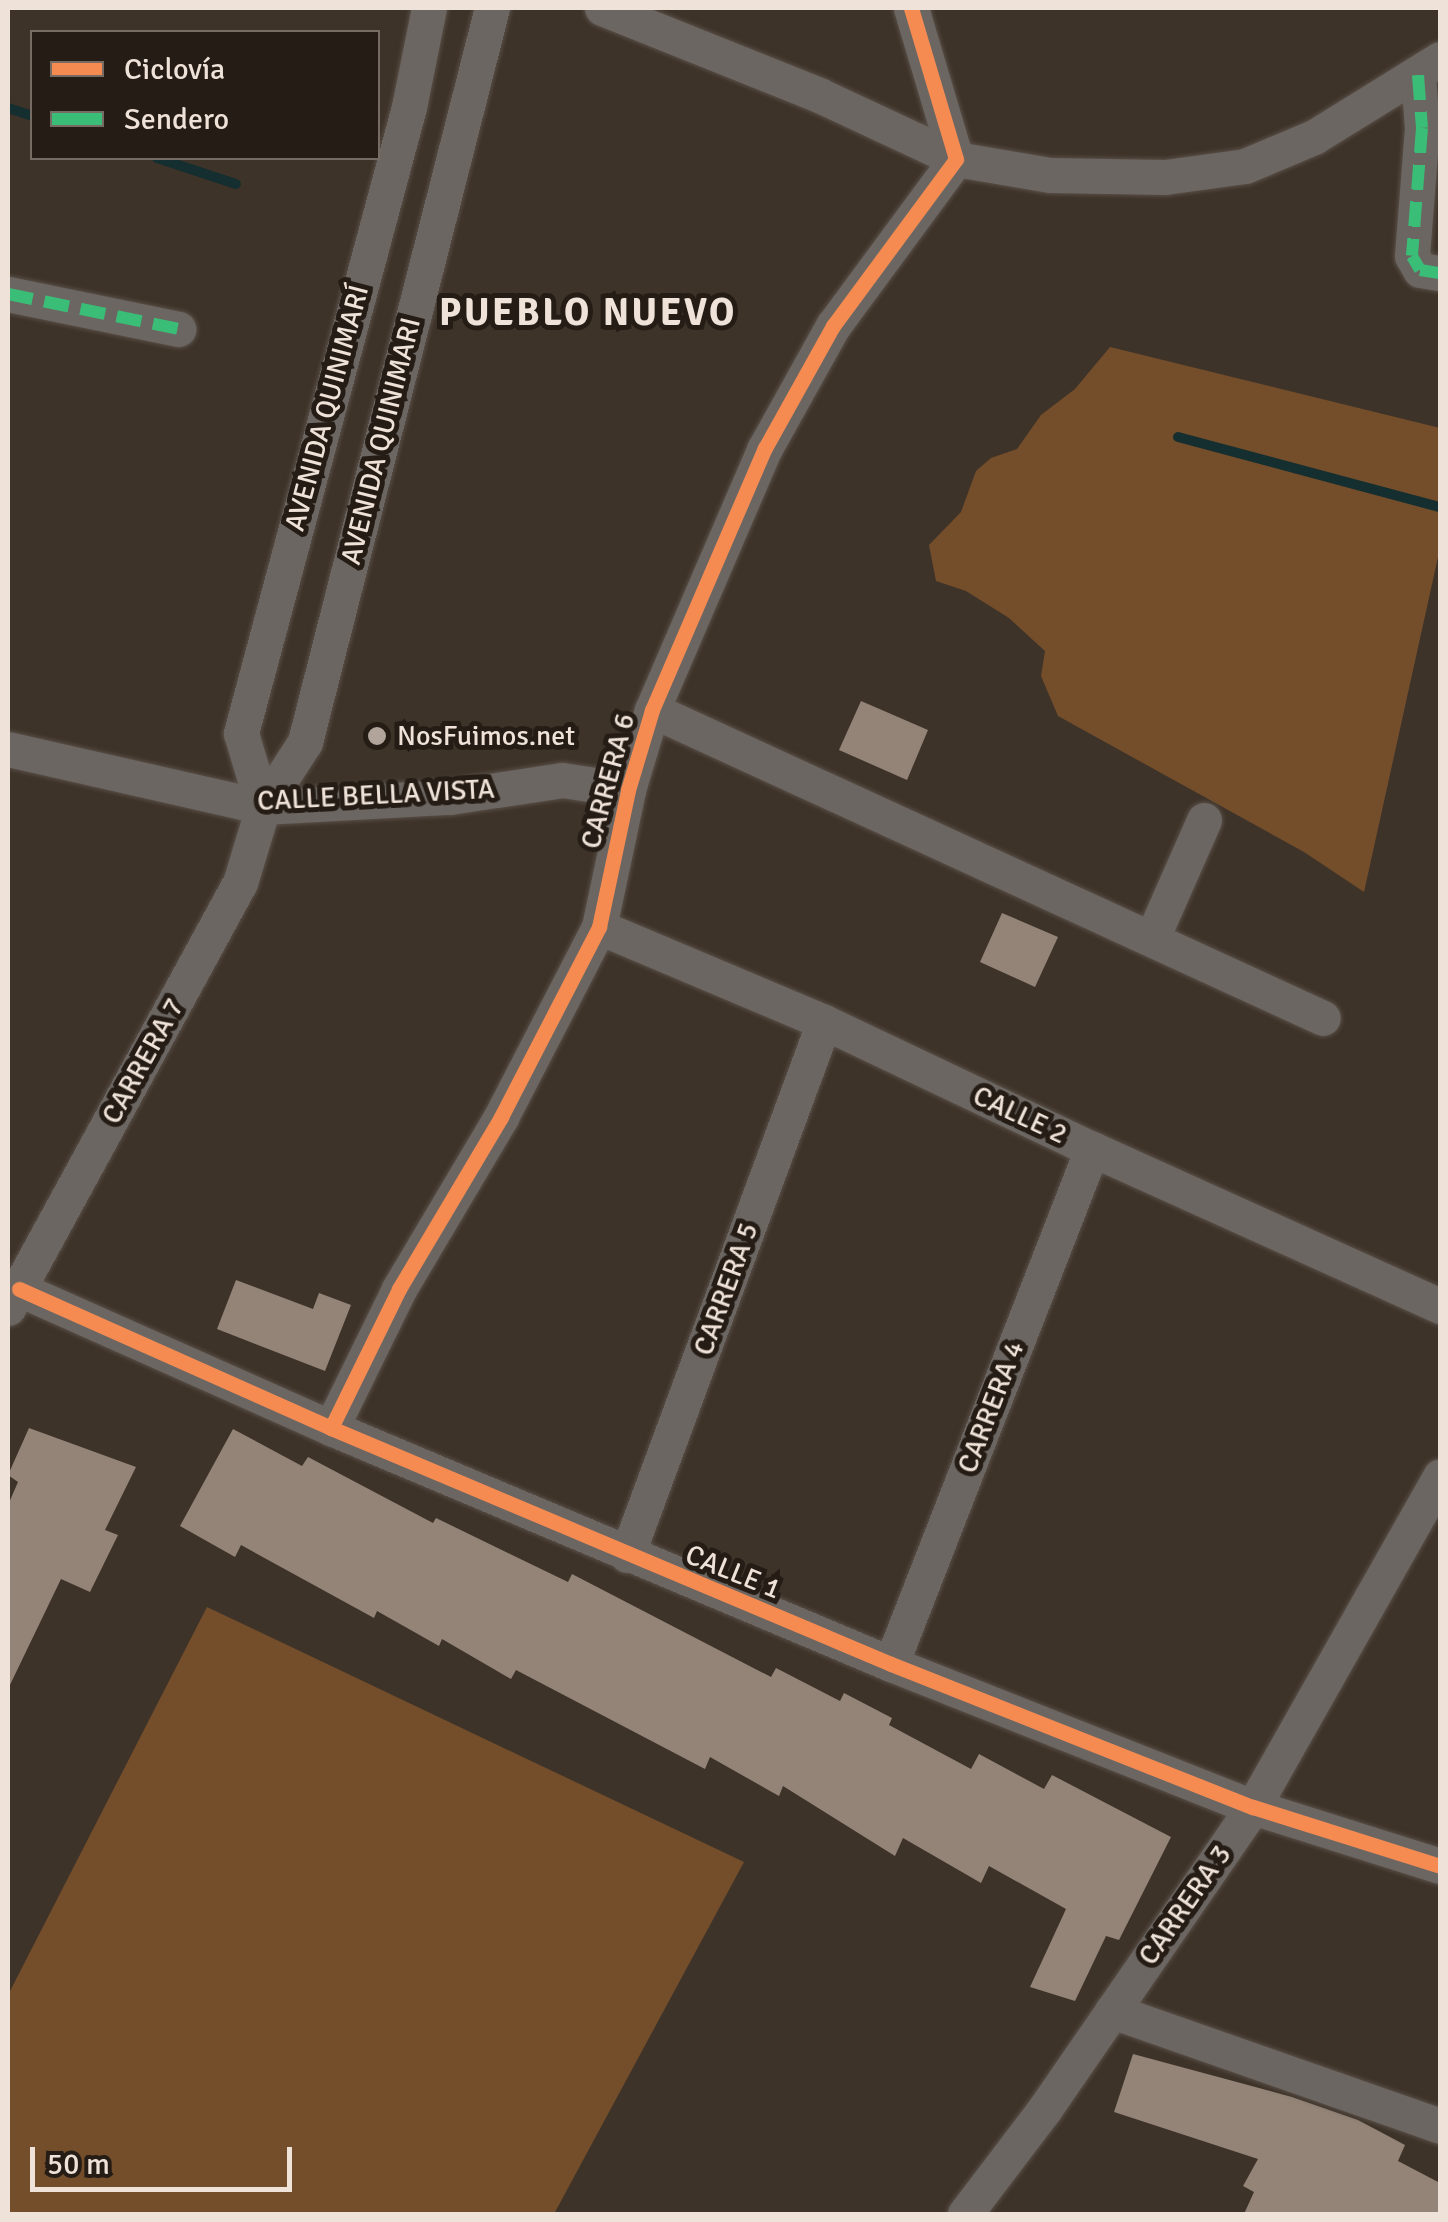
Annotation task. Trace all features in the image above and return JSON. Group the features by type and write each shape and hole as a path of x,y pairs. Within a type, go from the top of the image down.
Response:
{"street":[{"name":"AVENIDA QUINIMARÍ","path":"263,806 241,733 409,107 429,8"},
{"name":"AVENIDA QUINIMARI","path":"263,806 305,742 492,8"},
{"path":"602,8 646,19 956,159 1050,175 1165,177 1244,166 1314,137 1429,67"},
{"path":"912,8 956,159"},
{"path":"1429,67 1412,256 1420,270 1440,273"},
{"name":"CARRERA 6","path":"331,1428 399,1289 501,1117 598,927 628,790 652,710 765,448 832,326 956,159"},
{"path":"8,294 178,330"},
{"path":"652,710 1323,1018"},
{"name":"CALLE BELLA VISTA","path":"8,750 263,806 450,797 562,780 628,790"},
{"name":"CARRERA 7","path":"13,1299 240,883 263,806"},
{"path":"1152,938 1204,820"},
{"name":"CALLE 2","path":"598,927 824,1022 1092,1150 1440,1306"},
{"name":"CARRERA 5","path":"627,1555 824,1022"},
{"name":"CARRERA 4","path":"891,1664 1092,1150"},
{"name":"CALLE 1","path":"13,1299 891,1664 1252,1807 1440,1866"},
{"name":"CARRERA 3","path":"965,2214 1112,2011 1252,1807 1440,1476"},
{"path":"1112,2011 1440,2126"}],"shaded area":[{"path":"1110,347 1440,428 1440,548 1364,892 1304,852 1058,716 1041,676 1045,651 1009,618 966,591 936,581 929,545 961,512 976,471 991,458 1017,449 1041,415 1075,389"},
{"path":"207,1607 744,1862 554,2214 8,2214 8,1995"}],"building":[{"path":"861,701 928,730 907,780 839,750"},
{"path":"1002,913 1058,937 1035,987 980,962"},
{"path":"236,1280 313,1309 319,1293 351,1305 325,1371 217,1329"},
{"path":"29,1428 136,1467 105,1530 118,1535 90,1592 61,1579 8,1689 8,1505 18,1482 8,1475"},
{"path":"233,1429 302,1466 308,1457 433,1523 436,1518 568,1582 572,1574 771,1677 776,1668 840,1701 844,1693 892,1718 889,1725 971,1769 979,1754 1044,1789 1052,1775 1171,1837 1119,1940 1106,1936 1075,2001 1030,1987 1066,1909 989,1866 981,1883 903,1838 895,1856 783,1786 779,1796 710,1757 705,1769 516,1670 511,1679 442,1639 439,1646 377,1611 374,1618 241,1545 235,1557 180,1526"},
{"path":"1133,2054 1292,2097 1358,2120 1405,2145 1398,2161 1440,2183 1440,2214 1244,2214 1254,2192 1243,2186 1258,2159 1114,2112"}],"waterway":[{"path":"8,108 30,115"},
{"path":"163,160 236,184"},
{"path":"1178,437 1440,507"}],"marked path":[{"path":"1418,75 1422,128 1412,256 1420,270 1440,273"},
{"path":"8,294 178,329"}],"cycle path":[{"path":"331,1428 399,1289 501,1117 599,927 628,790 652,710 765,448 833,326 956,159 911,8"},
{"path":"19,1289 331,1428 891,1664 1253,1807 1440,1866"}],"place":[{"name":"NosFuimos.net","path":"377,736"}],"district":[{"name":"PUEBLO NUEVO","path":"588,313"}]}
